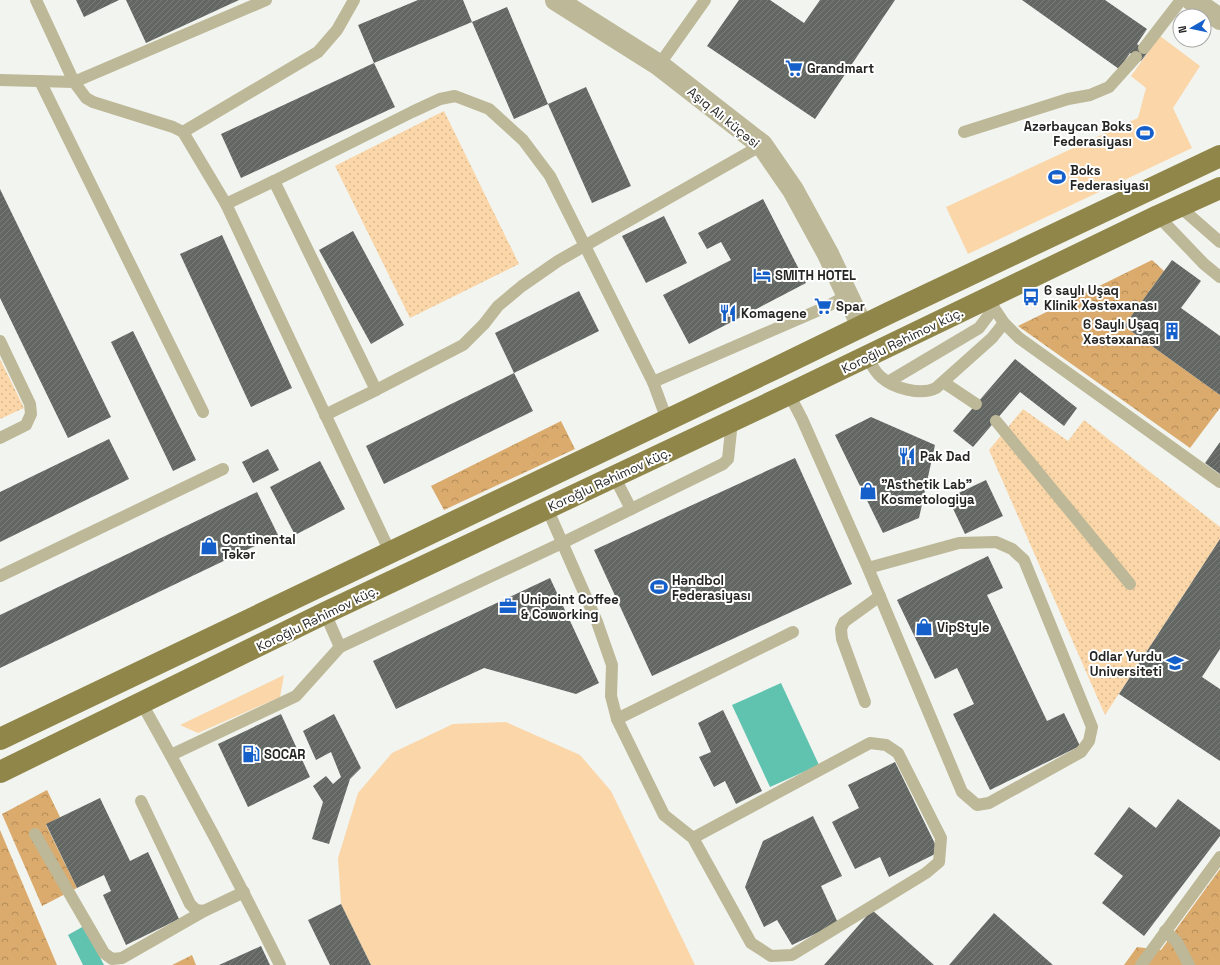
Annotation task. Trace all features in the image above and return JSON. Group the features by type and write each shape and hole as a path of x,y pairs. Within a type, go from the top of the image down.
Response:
{"main road":[{"path":"0,739 1220,156"},
{"name":"Koroğlu Rəhimov küç.","path":"0,772 325,613 546,508 867,357 991,303 1158,216 1220,188"}],"street":[{"name":"Aşıq Alı küçəsi","path":"556,0 659,65 762,145 793,190 828,254 862,326"},
{"path":"1192,0 1220,19"}],"lane":[{"path":"36,0 74,82 86,98 93,102 173,127 183,132 226,204 390,552"},
{"path":"0,80 74,82 266,0"},
{"path":"183,132 318,52 337,30 354,0"},
{"path":"659,65 705,0"},
{"path":"964,132 1068,99 1090,95 1109,87 1140,53 1181,0"},
{"path":"40,81 203,412"},
{"path":"226,204 440,99 455,96 489,109 522,140 550,176 654,382 667,420"},
{"path":"325,415 463,345 484,324 498,306 522,286 558,261 762,145"},
{"path":"274,181 376,390"},
{"path":"1180,207 1220,242"},
{"path":"1158,216 1204,264 1220,277"},
{"path":"654,382 826,307 848,295"},
{"path":"991,303 1004,323 1019,338 1220,482"},
{"path":"888,382 979,328 991,303"},
{"path":"867,357 878,375 888,382 900,388 930,392 992,338 1004,323"},
{"path":"0,341 30,404 31,414 26,425 0,438"},
{"path":"943,382 976,404"},
{"path":"789,394 802,419 868,568 962,792 977,805 989,803 1081,752 1089,741 1092,727 1024,560 1012,549 996,542 959,542 868,568"},
{"path":"171,755 296,696 340,647 562,543 723,464 728,458 732,421"},
{"path":"996,421 1130,584"},
{"path":"0,576 223,469"},
{"path":"614,476 631,509"},
{"path":"546,508 597,622 612,665 611,696 618,719 664,815 693,838 751,943 771,956 792,955 926,873 939,862 941,838 898,753 886,744 870,743 693,838"},
{"path":"866,702 842,639 841,629 844,622 880,596"},
{"path":"325,613 340,647"},
{"path":"618,719 793,632"},
{"path":"141,702 244,892 280,965"},
{"path":"141,801 190,904 196,910 204,911"},
{"path":"35,834 104,952 112,959 122,958 204,911 244,892"},
{"path":"1141,965 1220,857"},
{"path":"1165,931 1177,942 1189,965"}],"shaded area":[{"name":"Azərbaycan Boks Federasiyası","path":"1160,36 1172,45 1172,48 1176,48 1200,66 1173,108 1192,148 968,254 946,207 1138,118 1146,88 1131,76"},
{"path":"444,111 519,264 410,318 335,166"},
{"path":"0,359 24,408 0,419"},
{"path":"1023,409 1068,441 1084,420 1220,527 1220,539 1105,715 989,450"},
{"path":"284,675 280,697 198,733 180,725"},
{"path":"781,683 819,765 770,787 732,705"},
{"path":"506,722 580,755 611,791 695,965 371,965 341,904 338,858 358,793 392,753 453,724"},
{"path":"84,926 104,965 83,965 68,935"}],"green space":[{"path":"1152,260 1164,271 1124,326 1220,395 1220,408 1190,448 1018,326"},
{"path":"561,421 575,449 444,510 431,486"},
{"path":"47,790 60,817 46,825 77,888 42,906 2,814"},
{"path":"0,830 57,965 0,965"},
{"path":"1220,869 1220,965 1124,965 1137,947 1161,950"},
{"path":"192,955 196,965 172,965"}],"building":[{"path":"76,0 119,0 84,17"},
{"path":"126,0 239,0 146,43"},
{"path":"418,0 463,0 472,22 374,63 358,25"},
{"path":"739,0 770,0 804,23 820,0 895,0 815,119 707,46"},
{"path":"1022,0 1105,0 1147,29 1137,44 1148,52 1141,61 1130,53 1119,69"},
{"path":"507,7 548,104 514,119 472,22"},
{"path":"374,63 395,107 241,178 221,134"},
{"path":"586,87 631,186 592,203 548,104"},
{"path":"0,189 111,417 68,438 0,298"},
{"path":"763,199 806,283 689,344 663,295 731,260 721,242 707,249 698,233"},
{"path":"664,216 687,263 646,283 622,236"},
{"path":"353,231 404,325 371,344 319,250"},
{"path":"222,235 292,388 251,407 180,254"},
{"name":"6 Saylı Uşaq Xəstəxanası","path":"1172,260 1201,281 1181,308 1220,336 1220,395 1124,326"},
{"path":"579,291 599,331 514,373 495,333"},
{"path":"133,331 196,460 173,471 111,342"},
{"path":"1015,359 1077,408 1064,426 1020,392 973,447 953,431"},
{"path":"514,373 533,411 384,484 366,446"},
{"path":"871,417 935,445 919,518 883,533 835,435"},
{"path":"109,439 129,479 0,542 0,492"},
{"path":"1220,442 1220,474 1205,463"},
{"path":"268,449 279,470 253,483 242,462"},
{"path":"795,458 852,584 652,676 594,550"},
{"path":"320,461 345,509 295,535 270,487"},
{"path":"986,480 1003,516 965,534 948,498"},
{"path":"257,492 278,535 0,668 0,615"},
{"name":"Odlar Yurdu Universiteti","path":"1220,539 1220,649 1202,677 1220,689 1220,761 1119,694"},
{"path":"988,556 1003,588 987,595 1047,721 1064,713 1080,746 990,790 953,714 974,704 957,668 935,679 897,600"},
{"path":"550,578 599,683 576,694 484,668 396,709 373,661"},
{"path":"723,710 762,791 736,804 725,781 714,787 699,757 711,752 698,723"},
{"path":"281,714 310,777 248,807 218,744"},
{"path":"334,714 361,768 350,779 329,844 312,839 323,802 313,786 326,776 333,784 341,777 331,752 316,760 303,731"},
{"path":"895,762 939,852 889,877 880,857 855,869 832,822 859,808 848,785"},
{"path":"100,798 130,861 148,852 179,919 126,945 103,895 111,891 104,875 77,888 46,824"},
{"path":"1178,799 1220,830 1220,836 1144,936 1102,903 1123,876 1094,854 1129,807 1156,828"},
{"path":"813,816 842,876 821,886 838,923 792,945 777,920 764,927 745,887 763,841"},
{"path":"341,904 371,965 330,965 308,920"},
{"path":"872,910 934,965 824,965"},
{"path":"994,913 1053,965 949,965"},
{"path":"261,946 270,965 219,965"}],"place":[{"name":"Grandmart","path":"794,68"},
{"name":"Azərbaycan Boks Federasiyası","path":"1145,133"},
{"name":"Boks Federasiyası","path":"1057,177"},
{"name":"SMITH HOTEL","path":"762,275"},
{"name":"6 saylı Uşaq Klinik Xəstəxanası","path":"1031,297"},
{"name":"Spar","path":"823,306"},
{"name":"Komagene","path":"728,313"},
{"name":"6 Saylı Uşaq Xəstəxanası","path":"1172,331"},
{"name":"Pak Dad","path":"907,456"},
{"name":"\"Asthetik Lab\" Kosmetologiya","path":"868,491"},
{"name":"Continental Təkər","path":"209,546"},
{"name":"Həndbol Federasiyası","path":"659,587"},
{"name":"Unipoint Coffee & Coworking","path":"508,606"},
{"name":"VipStyle","path":"924,627"},
{"name":"Odlar Yurdu Universiteti","path":"1175,663"},
{"name":"SOCAR","path":"251,754"}]}
